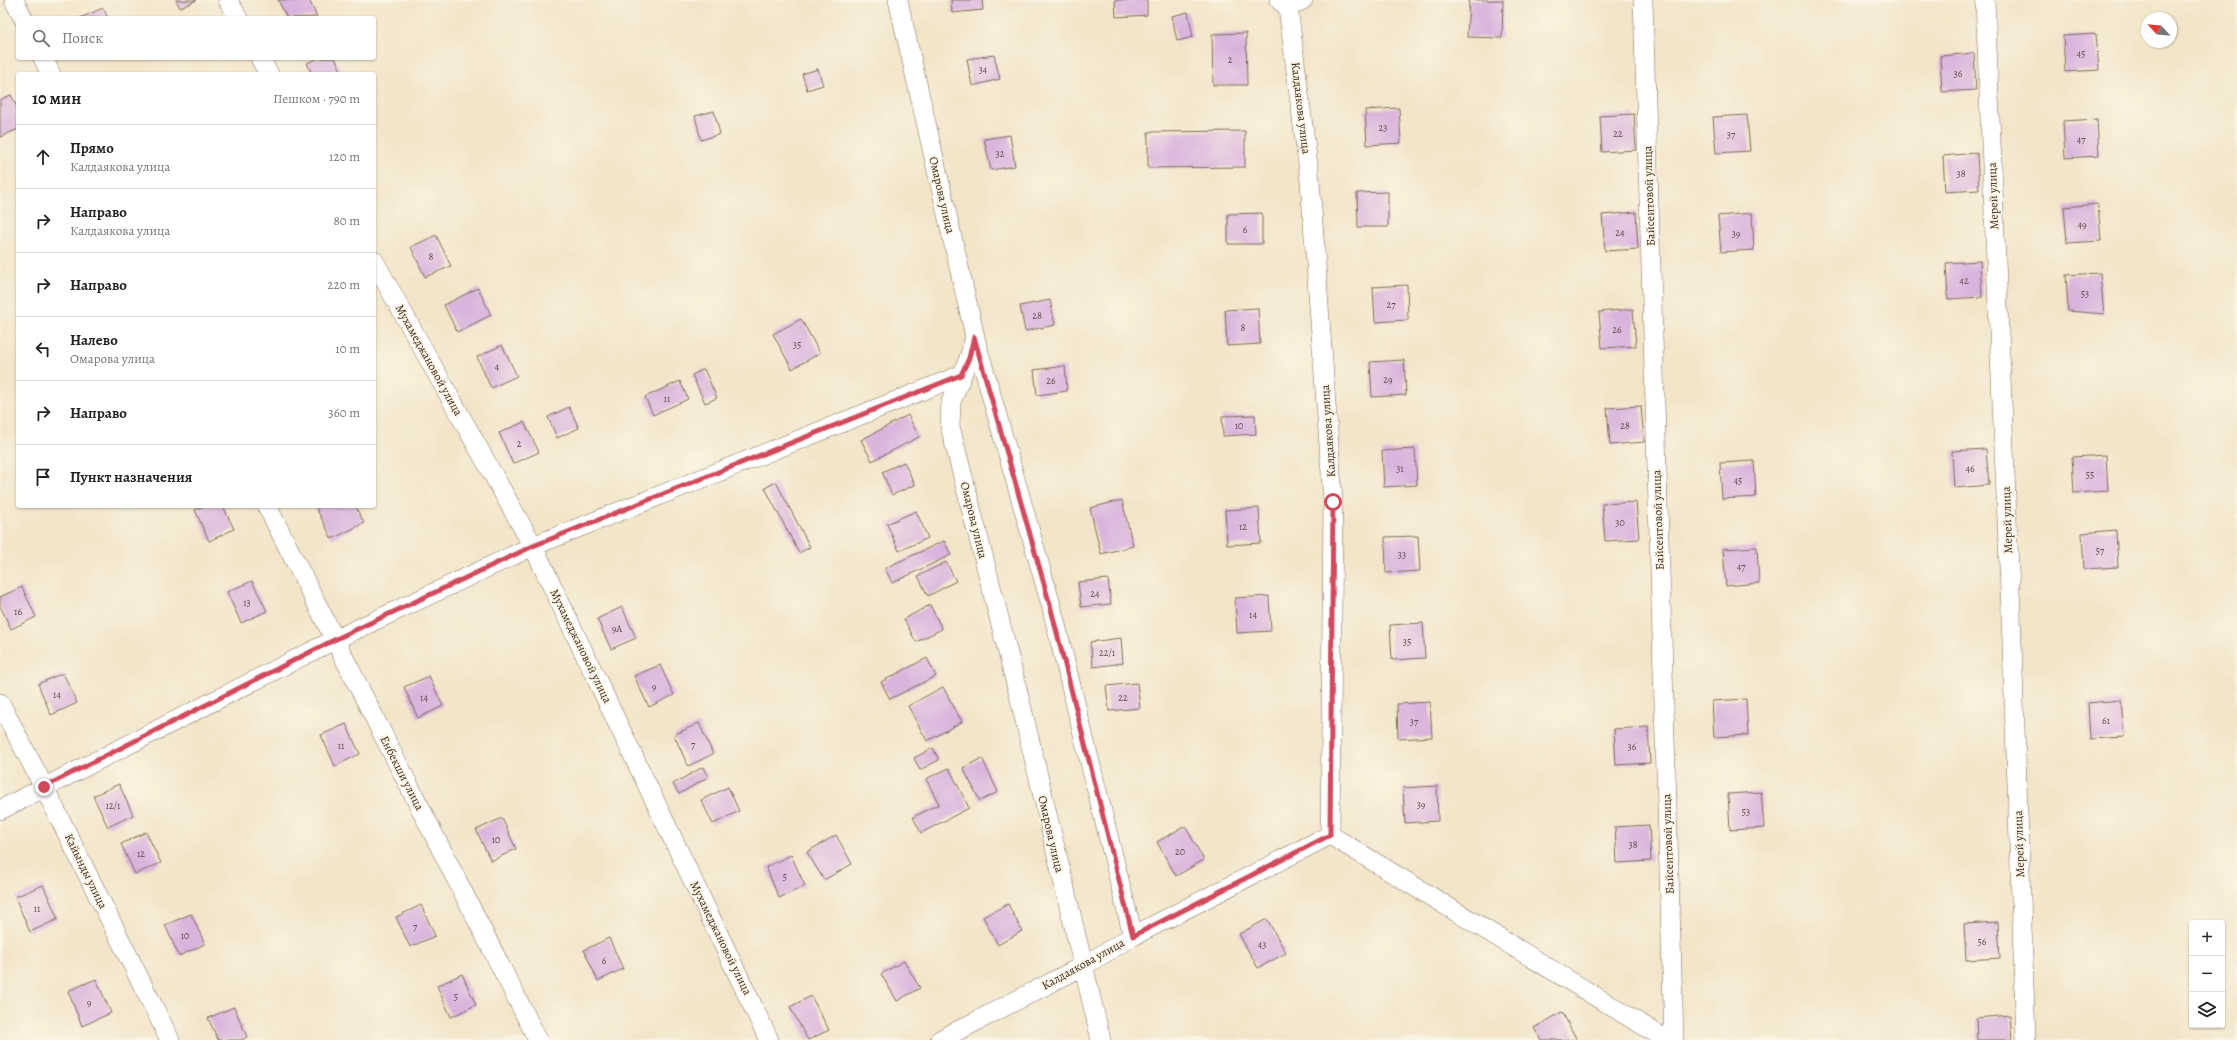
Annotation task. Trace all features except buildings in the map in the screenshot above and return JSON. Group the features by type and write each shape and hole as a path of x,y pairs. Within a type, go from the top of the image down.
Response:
{"street":[{"path":"14,0 22,16"},
{"path":"228,0 237,16"},
{"name":"Омарова улица","path":"898,0 974,337 969,358 951,402 950,426 1020,700 1101,1040"},
{"name":"Байсеитовой улица","path":"1643,0 1674,1040"},
{"name":"Мерей улица","path":"1985,0 2011,606 2026,1040"},
{"name":"Калдаякова улица","path":"940,1040 1083,966 1133,936 1330,835 1333,502 1310,181 1290,2"},
{"path":"44,60 50,72"},
{"path":"261,60 268,72"},
{"name":"Мухамеджановой улица","path":"376,265 533,546 769,1040"},
{"path":"974,337 1050,605 1133,936"},
{"path":"0,810 334,640 533,546 961,375"},
{"name":"Енбекши улица","path":"268,508 538,1040"},
{"name":"Кайынды улица","path":"0,703 44,787 170,1040"},
{"path":"1330,835 1667,1040"}],"route":[{"path":"44,787 334,640 533,546 961,375 969,358 974,337 1050,605 1133,936 1330,835 1333,502"}]}
